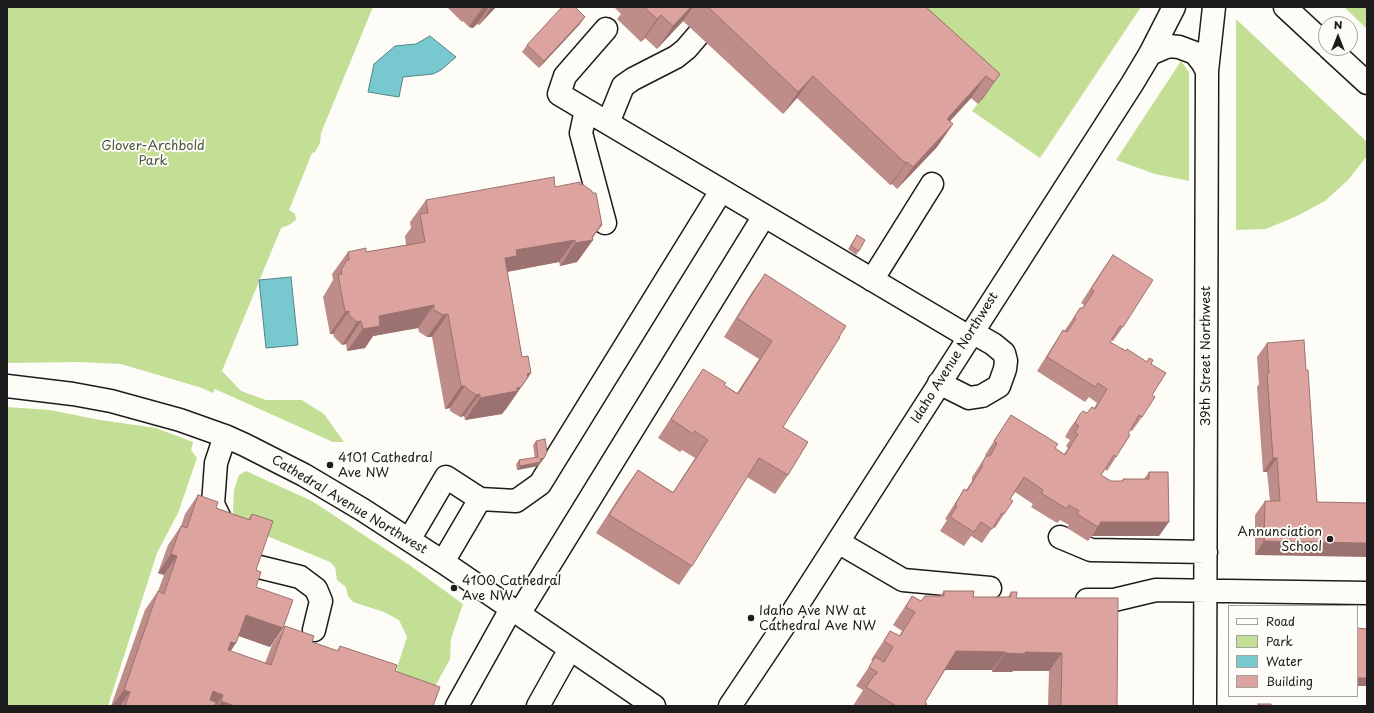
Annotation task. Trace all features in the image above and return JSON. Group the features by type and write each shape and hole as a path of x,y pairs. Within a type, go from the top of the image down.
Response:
{"street":[{"name":"Idaho Avenue Northwest","path":"730,706 838,542 1132,84 1150,54 1174,7"},
{"name":"39th Street Northwest","path":"1205,706 1207,71 1214,7"},
{"path":"1285,7 1318,38"},
{"path":"606,29 565,76 560,94 872,280 970,335 993,344 1004,353 1006,361 1005,369 999,386 982,396 969,398 939,383"},
{"path":"608,123 623,86 633,79 676,57 686,49 698,35"},
{"path":"1150,54 1169,46 1179,47 1195,53 1207,71"},
{"path":"1338,56 1367,83"},
{"path":"586,110 581,133 605,223"},
{"path":"872,280 932,184"},
{"path":"409,540 446,477 480,499 516,500 540,484 721,190"},
{"path":"457,706 515,611 764,216"},
{"name":"Cathedral Avenue Northwest","path":"7,386 73,394 110,401 180,420 225,436 245,445 304,475 444,562 654,706"},
{"path":"225,436 216,463 213,504 228,535"},
{"path":"444,562 480,499"},
{"path":"1060,537 1091,550 1206,552"},
{"path":"838,542 903,580 990,588"},
{"path":"251,565 300,577 316,589 321,601 314,630"},
{"path":"1066,600 1114,600 1156,590 1367,593"},
{"path":"538,706 570,649"}],"green space":[{"name":"Glover-Archbold Park","path":"7,7 373,7 321,133 320,143 315,152 312,153 289,210 295,214 296,220 281,228 222,371 241,391 266,400 302,400 324,414 344,442 333,442 215,389 213,393 202,388 121,364 79,362 7,363"},
{"path":"902,7 1141,7 1040,158 972,111 987,92"},
{"path":"1344,7 1367,7 1367,29 1358,20 1358,16 1353,16"},
{"path":"1236,19 1367,142 1367,156 1348,180 1325,201 1297,216 1266,229 1236,230"},
{"path":"1181,61 1189,72 1189,181 1155,174 1116,160"},
{"path":"7,407 50,410 100,420 156,428 193,442 191,450 197,458 178,513 157,553 108,706 7,706"},
{"path":"246,471 312,501 408,564 463,604 451,639 450,659 431,694 397,682 397,668 407,637 399,620 384,612 353,602 348,596 346,587 337,580 335,567 330,562 238,524 233,512 234,490 239,475"}],"water":[{"path":"430,36 456,57 441,70 433,74 403,77 399,97 368,92 374,64 395,46 416,44"},
{"path":"291,277 298,345 266,348 259,280"}],"building":[{"path":"562,7 575,7 585,17 544,61 527,45"},
{"path":"644,7 691,7 673,26 661,15 657,19"},
{"path":"708,7 926,7 1000,74 994,82 986,76 947,119 953,124 913,167 902,160 813,76 798,92"},
{"path":"554,177 555,187 580,182 580,185 582,184 592,191 592,193 596,193 602,225 600,225 592,237 593,240 575,243 575,240 516,250 517,256 505,258 522,357 528,356 531,373 527,374 528,377 521,387 517,388 517,391 480,398 480,394 476,395 465,386 461,386 448,314 443,315 434,310 434,305 379,316 380,326 363,329 361,321 357,322 349,315 349,311 345,312 338,274 342,274 341,270 347,260 349,260 348,252 366,248 366,252 425,242 420,214 428,213 426,200"},
{"path":"857,235 865,240 859,251 851,246"},
{"path":"1113,255 1153,280 1123,327 1120,326 1110,342 1126,351 1127,349 1147,362 1149,358 1153,360 1151,364 1166,373 1152,395 1155,397 1142,417 1139,415 1128,434 1130,435 1116,457 1114,455 1101,475 1111,481 1123,481 1123,479 1149,479 1149,472 1168,472 1169,522 1101,522 1098,527 1077,514 1079,511 1069,505 1067,509 1041,493 1043,490 1024,477 1010,499 1013,501 1004,514 1002,513 992,529 981,522 974,532 950,517 957,506 955,505 964,489 967,491 982,467 982,463 986,456 990,456 997,443 994,441 1011,415 1058,444 1055,448 1065,455 1078,434 1075,432 1079,426 1075,423 1080,414 1083,411 1087,413 1092,407 1095,409 1107,389 1098,383 1095,387 1047,357 1063,330 1067,332 1075,320 1075,316 1080,308 1083,308 1094,291 1091,289"},
{"path":"765,274 846,326 783,427 808,442 788,475 759,458 692,566 609,515 638,470 673,493 708,440 695,431 693,434 671,419 703,369 726,383 724,385 738,394 772,341 737,318"},
{"path":"1304,340 1306,370 1308,370 1317,502 1367,503 1367,543 1264,541 1265,501 1280,501 1277,458 1273,458 1267,373 1269,373 1267,343"},
{"path":"545,439 547,452 544,458 540,459 541,462 520,466 519,460 538,457 536,441"},
{"path":"198,495 218,502 216,508 241,517 250,520 252,514 273,521 256,570 261,572 256,587 293,600 283,628 246,615 236,643 231,642 228,650 271,665 285,626 314,636 312,642 338,651 340,646 397,665 395,671 440,687 433,706 235,706 221,701 223,695 213,691 210,700 216,702 215,706 125,706 130,692 124,690 158,591 164,594 177,556 171,554 181,526 187,528"},
{"path":"944,591 974,591 973,597 1011,597 1011,592 1017,592 1016,598 1118,598 1117,706 1061,706 1062,653 1025,652 1025,654 956,651 925,702 927,704 925,706 896,706 866,687 877,672 869,667 875,657 884,662 893,647 884,641 890,631 900,636 915,612 906,607 912,596 921,601 925,596 944,596"},
{"path":"1358,628 1367,629 1367,678 1358,678"},
{"path":"1258,704 1271,704 1271,706 1258,706"}],"place":[{"name":"4101 Cathedral Ave NW","path":"330,465"},
{"name":"Annunciation School","path":"1330,539"},
{"name":"4100 Cathedral Ave NW","path":"454,588"},
{"name":"Idaho Ave NW at Cathedral Ave NW","path":"751,618"}]}
